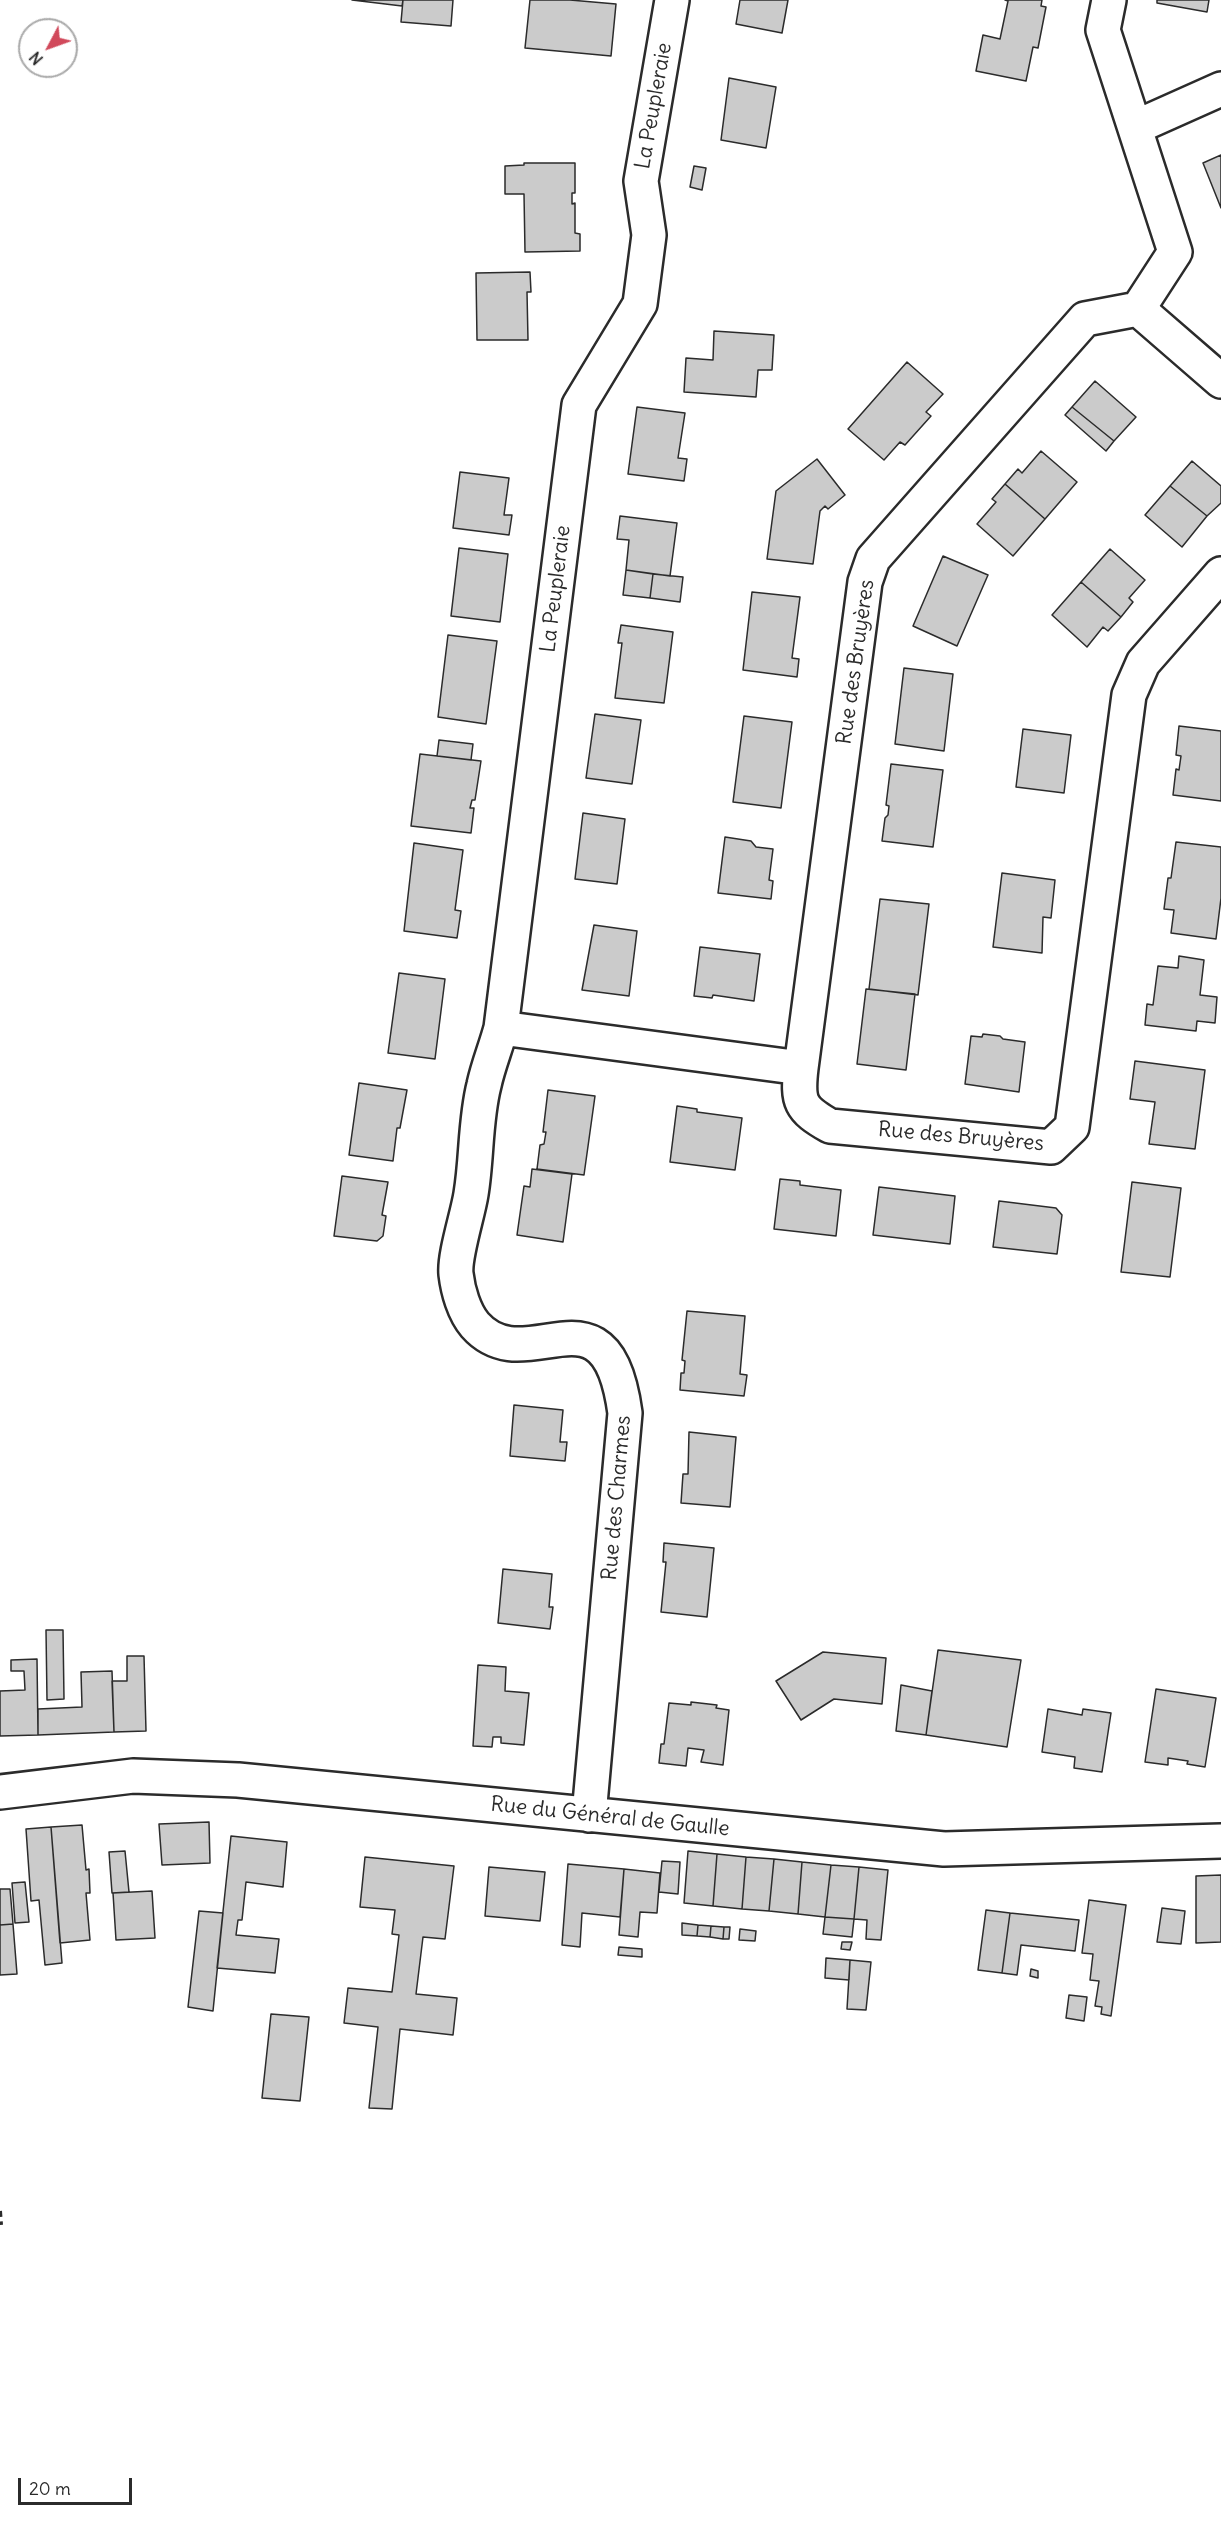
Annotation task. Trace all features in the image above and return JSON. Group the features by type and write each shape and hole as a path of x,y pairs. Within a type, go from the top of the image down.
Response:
{"street":[{"name":"La Peupleraie","path":"471,1193 483,1086 501,1028 579,405 640,304 649,235 641,182 672,0"},
{"path":"1109,0 1103,30 1175,252 1138,309 1221,381"},
{"path":"1136,127 1221,89"},
{"name":"Rue des Bruyères","path":"1138,309 1085,319 873,559 865,582 798,1091 809,1114 830,1126 1051,1148 1072,1127 1129,695 1143,663 1221,574"},
{"path":"501,1028 801,1068"},
{"name":"Rue des Charmes","path":"471,1193 456,1272 462,1302 476,1325 496,1340 518,1346 567,1337 589,1341 611,1359 622,1386 626,1413 589,1815"},
{"name":"Rue du Général de Gaulle","path":"0,1792 133,1776 238,1780 944,1849 1221,1841"}],"path":[{"path":"0,2211 2,2225"}],"building":[{"path":"352,0 403,0 402,6"},
{"path":"403,0 453,0 451,26 401,22"},
{"path":"530,0 570,0 616,4 611,56 525,48"},
{"path":"740,0 788,0 782,33 736,24"},
{"path":"1005,0 1042,0 1041,6 1046,7 1038,48 1033,47 1026,81 976,71 983,35 1000,39 1008,1"},
{"path":"1157,0 1209,0 1207,12 1157,3"},
{"path":"729,78 776,87 766,148 721,140"},
{"path":"1221,155 1221,208 1203,163"},
{"path":"524,163 575,163 575,193 572,193 572,204 575,203 575,233 580,234 580,251 525,252 524,194 505,194 505,166 524,165"},
{"path":"694,166 706,168 702,190 690,187"},
{"path":"530,272 531,292 527,292 528,340 477,340 476,273"},
{"path":"714,331 774,335 772,370 758,370 756,397 684,392 686,358 713,360"},
{"path":"907,362 943,394 926,412 931,416 905,445 900,442 884,460 848,429"},
{"path":"1095,381 1136,417 1114,441 1072,407"},
{"path":"637,407 685,413 678,458 687,459 684,481 628,474"},
{"path":"1072,407 1114,441 1106,451 1065,415"},
{"path":"1041,451 1077,482 1045,519 1005,484 1018,469 1022,473"},
{"path":"817,459 845,495 828,509 825,506 820,511 813,564 767,559 776,491"},
{"path":"1192,461 1221,486 1221,503 1207,516 1170,486"},
{"path":"460,472 509,478 504,515 512,515 509,535 453,528"},
{"path":"1005,484 1045,519 1013,556 977,524 996,502 992,499"},
{"path":"1170,486 1207,516 1182,547 1145,515"},
{"path":"620,516 677,523 670,576 626,570 629,540 617,539"},
{"path":"459,548 508,554 500,622 451,616"},
{"path":"1110,549 1145,580 1129,598 1133,602 1121,617 1081,582"},
{"path":"943,556 988,575 957,646 913,626"},
{"path":"626,570 653,574 650,598 623,595"},
{"path":"653,574 683,577 680,602 650,598"},
{"path":"1081,582 1121,617 1108,631 1103,627 1087,647 1052,615"},
{"path":"752,592 800,597 792,658 799,659 797,677 743,670"},
{"path":"621,625 673,632 664,703 615,698 622,643 618,643"},
{"path":"448,635 497,641 486,724 438,717"},
{"path":"904,668 953,674 944,751 895,744"},
{"path":"595,714 641,720 632,784 586,778"},
{"path":"744,716 792,722 781,808 733,802"},
{"path":"1179,726 1221,731 1221,801 1173,795 1176,769 1179,770 1181,756 1176,755"},
{"path":"1023,729 1071,735 1064,793 1016,787"},
{"path":"439,740 473,744 471,760 437,756"},
{"path":"420,754 481,761 475,800 472,800 470,808 474,808 471,833 411,826"},
{"path":"891,764 943,770 933,847 882,841 885,818 888,815 889,806 886,805"},
{"path":"583,813 625,819 617,884 575,879"},
{"path":"725,837 751,841 756,847 773,849 769,880 773,881 771,899 718,893"},
{"path":"1176,842 1221,847 1221,898 1216,939 1171,933 1174,910 1164,909"},
{"path":"414,843 463,850 455,910 461,911 457,938 404,931"},
{"path":"1002,873 1055,880 1051,918 1043,917 1042,953 993,947"},
{"path":"880,899 929,904 918,995 869,989"},
{"path":"594,925 637,931 629,996 582,990"},
{"path":"700,947 760,954 754,1001 713,995 712,998 694,996"},
{"path":"1179,956 1204,960 1200,995 1217,997 1215,1023 1197,1021 1196,1031 1145,1025 1147,1004 1153,1005 1158,966 1178,968"},
{"path":"399,973 445,979 435,1059 388,1053"},
{"path":"866,989 915,994 906,1070 857,1064"},
{"path":"983,1034 1025,1042 1019,1092 965,1084 971,1036 982,1037"},
{"path":"1135,1061 1205,1070 1195,1149 1149,1144 1155,1102 1130,1099"},
{"path":"359,1083 407,1090 400,1128 397,1128 393,1161 349,1155"},
{"path":"548,1090 595,1096 584,1175 537,1169 540,1145 544,1144 546,1132 543,1132"},
{"path":"677,1106 697,1109 697,1112 742,1118 735,1170 670,1162"},
{"path":"532,1169 572,1174 563,1242 517,1235 524,1186 530,1187"},
{"path":"342,1176 388,1182 382,1215 386,1216 383,1236 377,1241 334,1236"},
{"path":"780,1179 800,1181 800,1185 841,1190 836,1236 774,1229"},
{"path":"1132,1182 1181,1188 1170,1277 1121,1272"},
{"path":"879,1187 955,1196 950,1244 873,1235"},
{"path":"999,1201 1056,1208 1062,1215 1057,1254 993,1247"},
{"path":"687,1311 745,1316 740,1374 747,1375 744,1396 680,1390 681,1373 684,1373 685,1361 682,1360"},
{"path":"514,1405 563,1410 560,1442 567,1442 565,1461 510,1456"},
{"path":"689,1432 736,1437 730,1507 681,1503 683,1474 688,1474"},
{"path":"664,1543 714,1548 707,1617 661,1612 666,1562 663,1562"},
{"path":"503,1569 552,1574 549,1607 553,1607 550,1629 498,1623"},
{"path":"46,1630 63,1630 64,1699 47,1700"},
{"path":"938,1650 1021,1660 1007,1747 926,1735"},
{"path":"823,1652 886,1658 882,1704 834,1699 801,1720 776,1681"},
{"path":"127,1656 144,1656 146,1731 114,1732 112,1681 127,1681"},
{"path":"37,1659 38,1735 0,1736 0,1691 25,1690 24,1671 11,1671 11,1660"},
{"path":"478,1665 506,1667 505,1691 529,1693 524,1745 501,1743 501,1737 493,1737 492,1747 473,1746"},
{"path":"112,1671 114,1732 38,1735 38,1709 82,1707 81,1672"},
{"path":"901,1685 932,1691 926,1735 896,1731"},
{"path":"1156,1689 1216,1698 1205,1767 1187,1764 1188,1761 1168,1758 1168,1765 1145,1762"},
{"path":"691,1702 717,1705 716,1708 729,1710 723,1765 701,1762 704,1750 688,1748 686,1766 659,1763 661,1744 664,1744 669,1703 691,1705"},
{"path":"1048,1709 1082,1715 1083,1709 1111,1713 1102,1772 1074,1768 1075,1757 1042,1752"},
{"path":"209,1822 210,1863 162,1865 159,1824"},
{"path":"82,1825 86,1870 89,1869 90,1893 86,1893 90,1940 60,1943 51,1827"},
{"path":"51,1827 62,1963 45,1965 39,1900 31,1901 26,1829"},
{"path":"231,1836 287,1842 283,1887 246,1882 242,1920 238,1920 236,1935 279,1939 275,1973 217,1968"},
{"path":"125,1851 129,1892 112,1893 109,1852"},
{"path":"688,1851 717,1854 713,1906 684,1903"},
{"path":"717,1854 746,1857 742,1909 713,1906"},
{"path":"365,1857 454,1866 445,1939 423,1937 416,1994 457,1998 453,2035 400,2029 392,2109 369,2108 378,2027 344,2023 348,1988 392,1992 399,1935 392,1934 395,1910 360,1907"},
{"path":"746,1857 774,1859 769,1911 742,1909"},
{"path":"774,1859 802,1862 798,1914 769,1911"},
{"path":"662,1861 680,1862 678,1894 659,1892"},
{"path":"802,1862 831,1865 825,1917 798,1914"},
{"path":"568,1864 624,1869 620,1917 582,1913 580,1947 562,1945"},
{"path":"831,1865 859,1867 854,1919 825,1917"},
{"path":"489,1867 545,1872 540,1921 485,1916"},
{"path":"859,1867 888,1870 881,1940 866,1939 867,1920 854,1919"},
{"path":"624,1869 660,1873 657,1913 640,1912 638,1937 619,1935"},
{"path":"1221,1875 1221,1942 1196,1943 1196,1876"},
{"path":"25,1882 29,1922 15,1923 12,1883"},
{"path":"0,1889 10,1889 13,1924 0,1925"},
{"path":"152,1891 155,1938 116,1940 113,1893"},
{"path":"1089,1900 1126,1905 1111,2016 1101,2014 1102,2007 1095,2006 1099,1981 1090,1980 1093,1954 1082,1953"},
{"path":"1162,1908 1185,1911 1181,1944 1157,1942"},
{"path":"986,1910 1010,1913 1002,1973 978,1970"},
{"path":"199,1911 223,1913 213,2011 188,2007"},
{"path":"1010,1913 1079,1920 1075,1951 1021,1945 1017,1975 1002,1973"},
{"path":"825,1917 854,1919 852,1937 823,1934"},
{"path":"682,1923 698,1925 697,1936 682,1935"},
{"path":"13,1924 17,1974 0,1975 0,1925"},
{"path":"698,1925 711,1926 710,1937 697,1936"},
{"path":"711,1926 724,1927 723,1939 710,1937"},
{"path":"724,1927 730,1927 729,1939 723,1939"},
{"path":"740,1929 756,1931 755,1941 739,1940"},
{"path":"842,1942 852,1942 850,1950 841,1949"},
{"path":"619,1947 642,1949 642,1957 618,1955"},
{"path":"826,1958 850,1960 849,1980 825,1978"},
{"path":"850,1960 871,1962 866,2010 847,2009"},
{"path":"1031,1969 1038,1971 1038,1978 1030,1976"},
{"path":"1069,1995 1087,1997 1084,2021 1066,2018"},
{"path":"271,2014 309,2017 300,2101 262,2098"}]}
